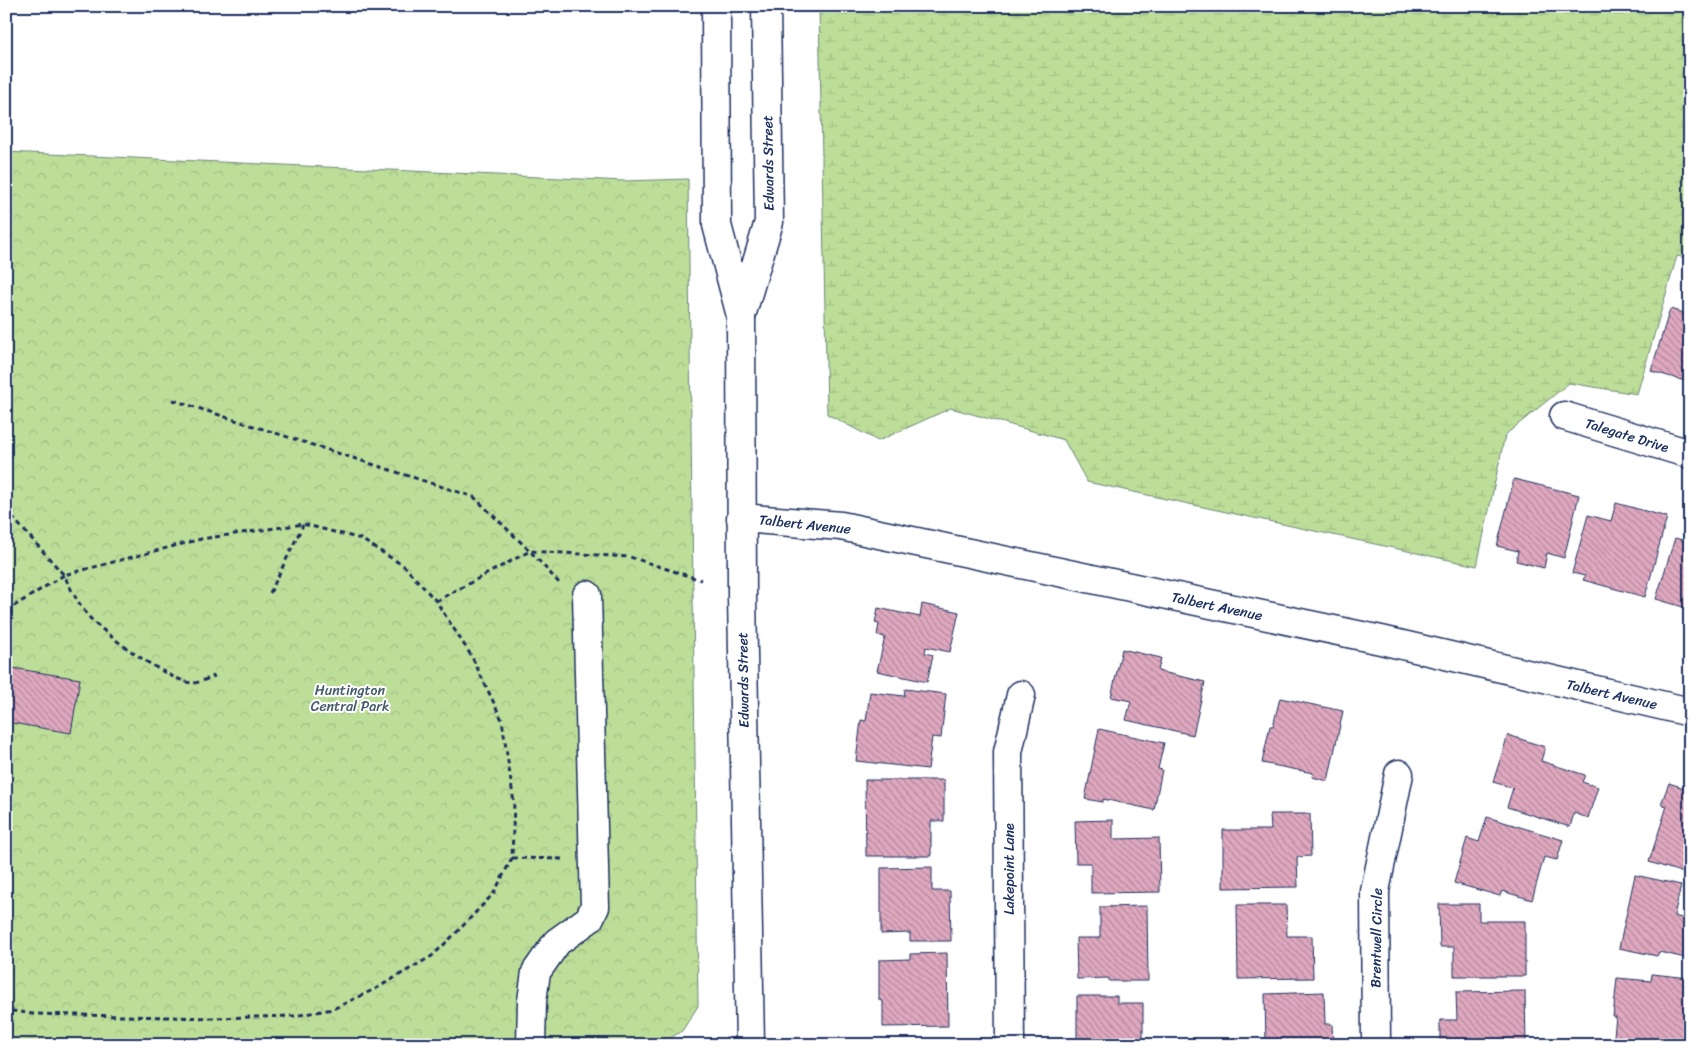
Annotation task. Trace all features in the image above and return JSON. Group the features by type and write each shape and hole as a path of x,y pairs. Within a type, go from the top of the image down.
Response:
{"street":[{"name":"Edwards Street","path":"716,6 717,226 741,316 741,518 750,1045"},
{"name":"Edwards Street","path":"741,316 769,222 766,6"},
{"name":"Talegate Drive","path":"1564,416 1690,454"},
{"name":"Talbert Avenue","path":"741,518 841,526 1381,640 1690,712"},
{"path":"531,1045 532,1002 536,972 557,942 588,919 595,907 587,595"},
{"name":"Lakepoint Lane","path":"1010,1045 1008,752 1021,695"},
{"name":"Brentwell Circle","path":"1376,1045 1375,890 1399,774"}],"path":[{"path":"173,400 474,498 530,551 559,584 587,595"},
{"path":"6,510 64,575 74,596 90,618 128,650 180,680 194,684 214,676"},
{"path":"270,593 303,524"},
{"path":"6,611 64,575 201,539 303,524 361,539 404,566 436,600 472,656 502,720 514,803 512,858 494,893 432,956 377,988 333,1009 294,1016 214,1018 33,1014 6,1010"},
{"path":"436,600 530,551 630,557 701,580"},
{"path":"512,858 594,860"}],"green space":[{"path":"819,6 1690,6 1690,259 1677,256 1637,394 1569,383 1505,435 1477,566 1087,482 1064,440 951,408 878,441 827,414"},
{"name":"Huntington Central Park","path":"6,152 624,181 688,179 698,1006 682,1031 659,1045 6,1045"}],"building":[{"path":"1670,309 1690,315 1690,368 1688,368 1685,381 1651,371"},
{"path":"1514,479 1579,495 1564,558 1547,553 1544,568 1516,561 1518,551 1497,546"},
{"path":"1616,503 1667,517 1645,597 1583,580 1585,576 1572,573 1588,515 1611,521"},
{"path":"1675,538 1690,542 1690,609 1656,599"},
{"path":"922,604 959,612 950,652 926,647 925,653 933,655 927,682 877,671 885,637 877,635 879,624 875,623 878,608 920,617"},
{"path":"1122,649 1161,658 1158,671 1205,682 1193,735 1126,720 1131,701 1111,697"},
{"path":"6,667 80,679 71,733 6,722"},
{"path":"905,689 946,694 941,738 932,737 928,769 856,761 861,720 866,721 870,692 904,696"},
{"path":"1280,698 1343,711 1328,781 1312,777 1313,773 1262,763 1270,726 1273,726"},
{"path":"1099,729 1164,743 1158,769 1162,770 1154,810 1103,799 1103,802 1085,799"},
{"path":"1508,735 1545,747 1541,761 1585,775 1582,782 1598,787 1588,818 1574,813 1570,827 1507,807 1513,788 1493,782"},
{"path":"865,780 944,780 944,821 931,821 931,856 866,856"},
{"path":"1669,783 1690,790 1690,875 1649,862 1667,806 1661,804"},
{"path":"1270,814 1310,814 1311,856 1297,857 1298,887 1223,888 1223,830 1271,830"},
{"path":"1487,817 1563,840 1557,860 1544,857 1532,900 1502,891 1500,896 1454,883 1467,838 1479,842"},
{"path":"1113,820 1113,839 1159,838 1160,892 1091,893 1091,863 1076,863 1075,821"},
{"path":"932,867 932,891 950,891 951,941 910,941 910,933 881,934 881,868"},
{"path":"1635,875 1681,885 1674,916 1690,920 1690,959 1659,952 1657,956 1619,948"},
{"path":"1439,904 1479,904 1479,921 1525,921 1525,976 1454,976 1454,947 1440,947"},
{"path":"1237,905 1286,905 1287,936 1312,936 1313,978 1238,979"},
{"path":"1147,906 1148,981 1109,981 1109,978 1077,979 1076,938 1100,938 1100,907"},
{"path":"947,953 948,1026 883,1027 883,1001 879,1000 879,960 910,959 910,954"},
{"path":"1652,974 1690,978 1683,1045 1613,1045 1616,1017 1613,1017 1617,978 1651,981"},
{"path":"1525,991 1526,1045 1440,1045 1440,1020 1457,1020 1456,992"},
{"path":"1324,992 1325,1024 1332,1024 1333,1045 1266,1045 1265,994"},
{"path":"1077,996 1117,996 1117,1003 1143,1003 1143,1045 1077,1044"}]}
